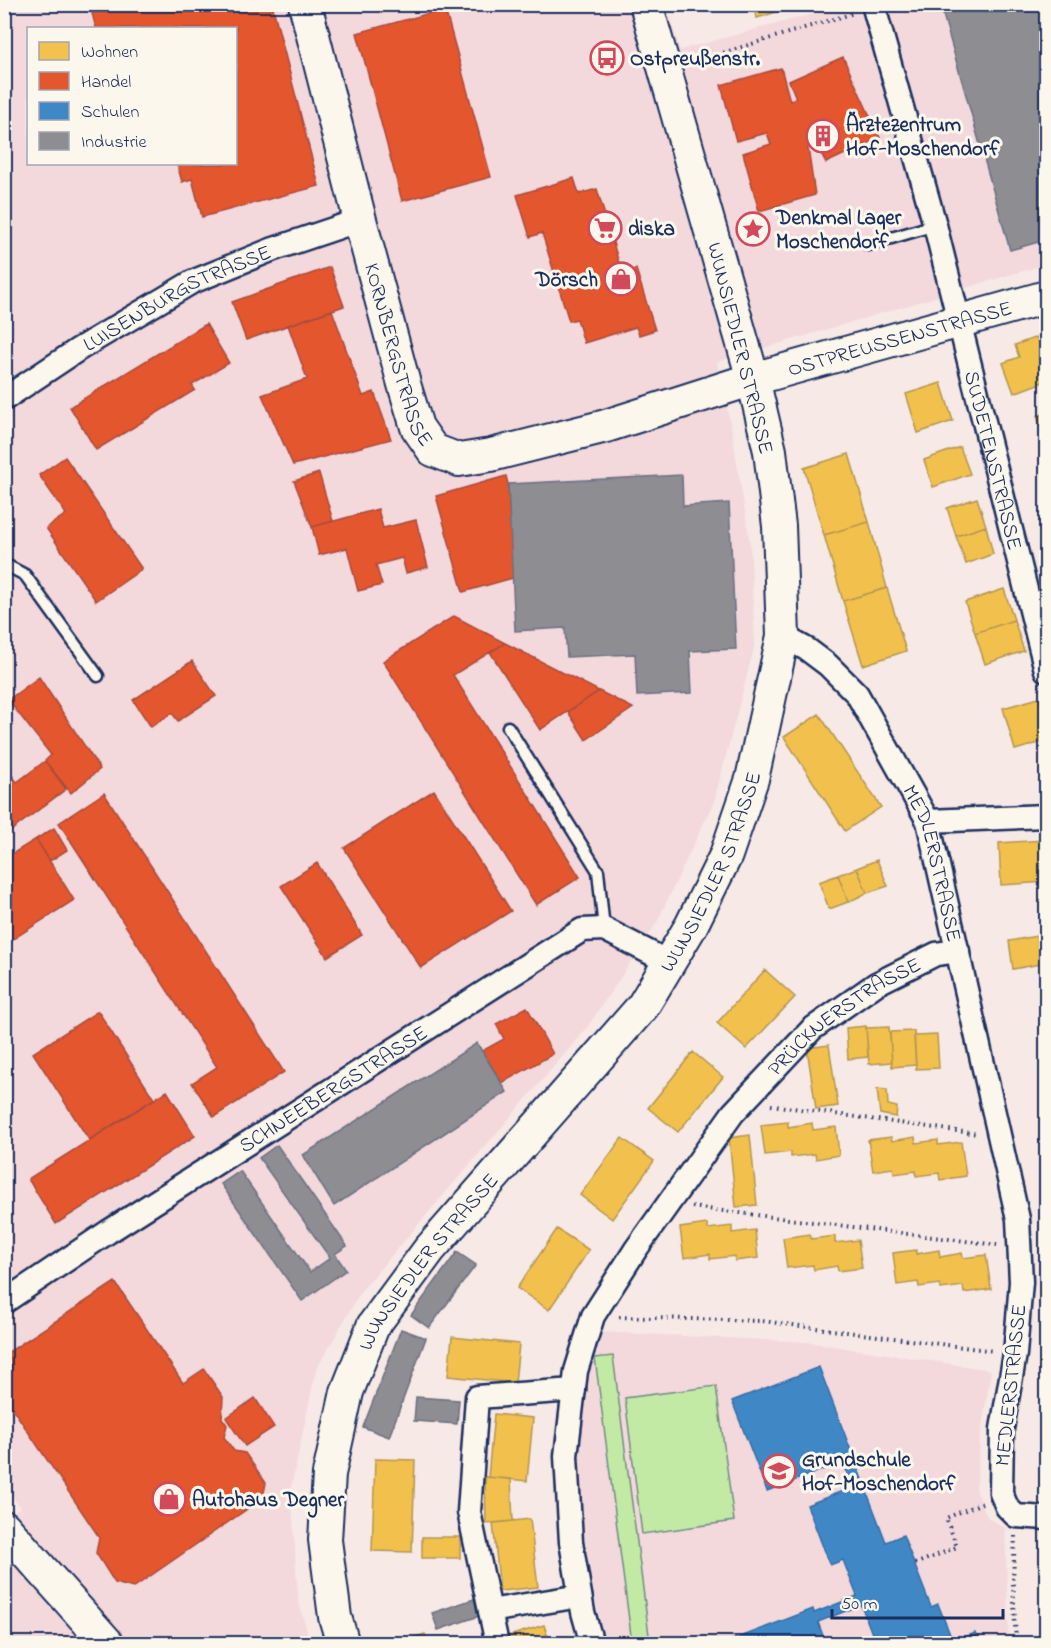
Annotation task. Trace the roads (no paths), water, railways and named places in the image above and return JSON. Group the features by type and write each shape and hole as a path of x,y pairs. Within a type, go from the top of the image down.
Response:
{"main road":[{"name":"KORNBERGSTRASSE","path":"306,4 360,220 417,427 433,450 459,460 491,455 606,426 753,379"},
{"name":"WUNSIEDLER STRASSE","path":"343,1644 335,1617 325,1540 329,1474 347,1392 372,1326 429,1250 643,1006 691,926 726,855 752,779 783,636 779,526 770,451 753,379 646,4"},
{"name":"OSTPREUSSENSTRASSE","path":"753,379 1047,297"},
{"path":"4,1527 108,1644"}],"street":[{"name":"SUDETENSTRASSE","path":"874,6 934,225 1047,670"},
{"name":"LUISENBURGSTRASSE","path":"4,399 79,349 192,282 272,250 360,220"},
{"name":"MEDLERSTRASSE","path":"783,636 828,665 857,694 928,821 1018,1219 1021,1282 1015,1354 1002,1430 1001,1493 1007,1507 1016,1516 1047,1518"},
{"path":"928,821 1047,816"},
{"path":"604,929 668,962"},
{"name":"SCHNEEBERGSTRASSE","path":"4,1302 108,1232 582,930 604,929"},
{"name":"PRÜCKNERSTRASSE","path":"592,1644 580,1596 572,1542 566,1456 576,1371 593,1316 636,1249 733,1113 812,1029 876,984 936,954 958,951"},
{"path":"497,1644 469,1512 477,1396 574,1390"},
{"path":"490,1611 580,1596"}],"lane":[{"path":"868,245 934,225"},
{"path":"4,564 25,575 98,676"},
{"path":"508,727 598,871 604,929"}],"place":[{"name":"Ostpreußenstr.","path":"607,58"},
{"name":"Ärztezentrum Hof-Moschendorf","path":"823,136"},
{"name":"diska","path":"605,228"},
{"name":"Denkmal Lager Moschendorf","path":"753,229"},
{"name":"Dörsch","path":"621,279"},
{"name":"Grundschule Hof-Moschendorf","path":"779,1471"},
{"name":"Autohaus Degner","path":"169,1499"}]}
